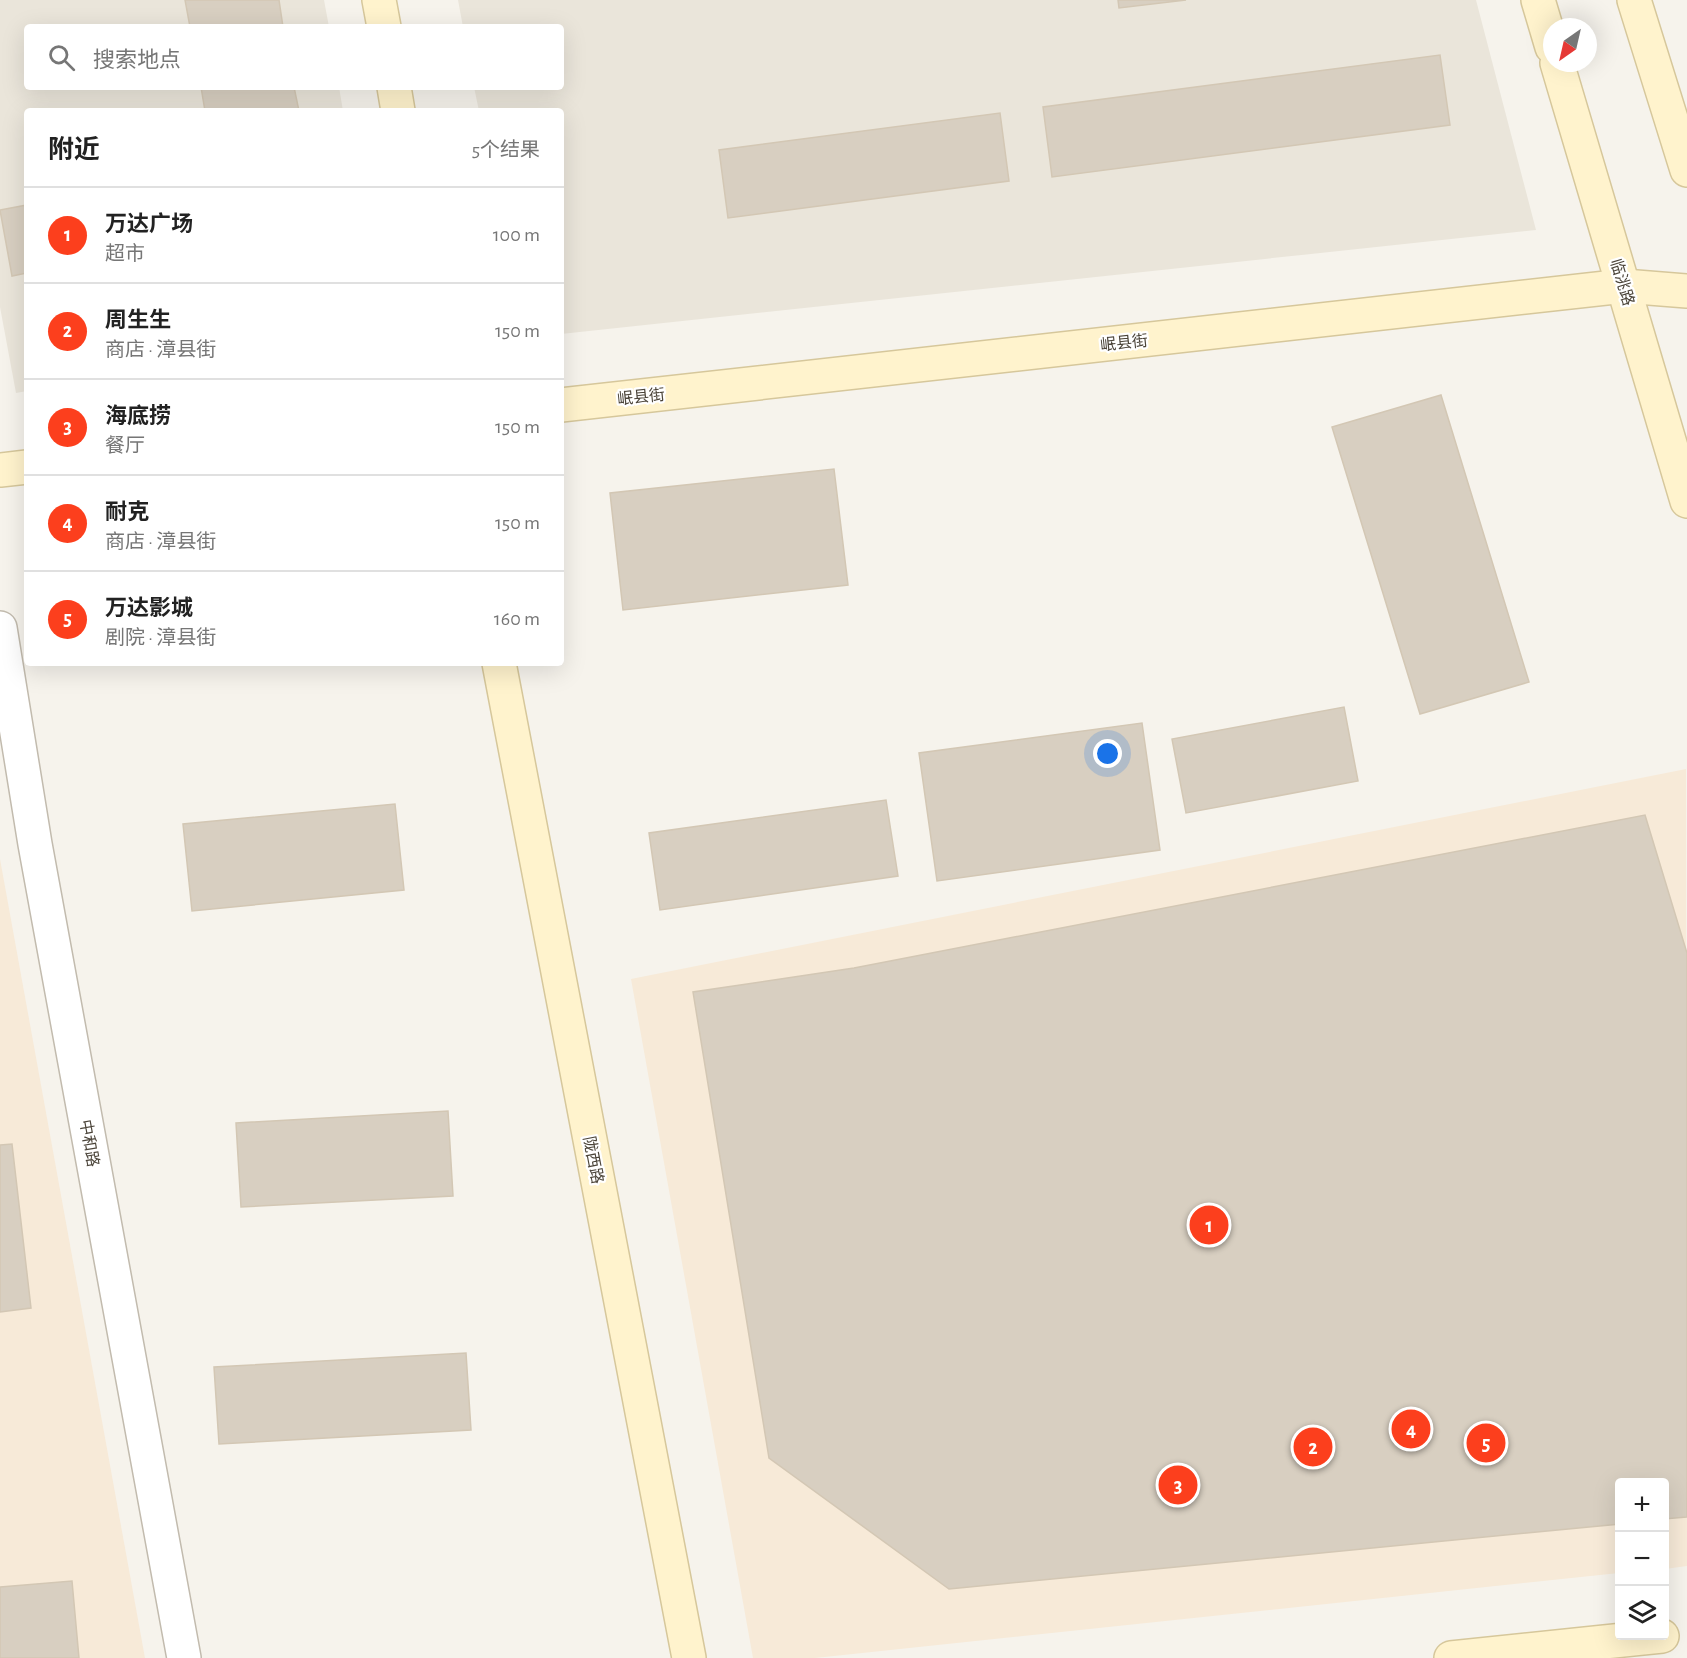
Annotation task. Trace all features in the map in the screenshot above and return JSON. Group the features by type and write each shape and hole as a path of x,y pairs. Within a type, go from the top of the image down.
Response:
{"street":[{"path":"379,0 383,24"},
{"path":"1538,0 1543,18"},
{"path":"1634,0 1687,170"},
{"name":"临洮路","path":"1560,72 1687,501"},
{"path":"394,90 398,108"},
{"name":"岷县街","path":"564,405 1624,286 1687,291"},
{"path":"0,470 24,467"},
{"name":"中和路","path":"0,628 37,856 184,1658"},
{"name":"陇西路","path":"500,666 689,1658"},
{"path":"1669,1634 1687,1633"},
{"path":"1451,1658 1617,1640"}],"shaded area":[{"path":"0,0 324,0 328,24 24,24 24,90 340,90 342,108 24,108 24,392 16,393 0,307"},
{"path":"458,0 1476,0 1536,230 564,334 564,108 478,108 475,90 564,90 564,24 462,24"},
{"path":"1686,769 1687,1566 1669,1568 1669,1478 1615,1478 1615,1573 815,1658 753,1658 631,979"},
{"path":"0,859 145,1658 0,1658"}],"building":[{"path":"185,0 279,0 283,24 189,24"},
{"path":"1118,0 1186,0 1119,8"},
{"path":"1440,55 1450,125 1052,177 1043,107"},
{"path":"202,90 295,90 298,108 204,108"},
{"path":"1000,113 1009,181 728,218 719,150"},
{"path":"24,206 24,274 12,276 0,210"},
{"path":"1441,395 1529,682 1420,714 1332,427"},
{"path":"834,469 848,585 623,610 610,493"},
{"path":"1344,707 1358,781 1186,813 1172,739"},
{"path":"1142,723 1160,850 937,881 919,753"},
{"path":"886,800 898,876 660,910 649,833"},
{"path":"395,804 404,890 192,911 183,824"},
{"path":"1645,815 1687,953 1687,1517 1669,1519 1669,1478 1615,1478 1615,1524 949,1589 769,1458 693,992 854,968"},
{"path":"448,1111 453,1196 241,1207 236,1123"},
{"path":"12,1144 31,1308 0,1312 0,1145"},
{"path":"466,1353 471,1430 219,1444 214,1367"},
{"path":"72,1581 79,1658 0,1658 0,1587"}],"place":[{"name":"万达广场","path":"1209,1225"},
{"name":"耐克","path":"1411,1429"},
{"name":"万达影城","path":"1486,1443"},
{"name":"周生生","path":"1313,1447"},
{"name":"海底捞","path":"1178,1485"}]}
